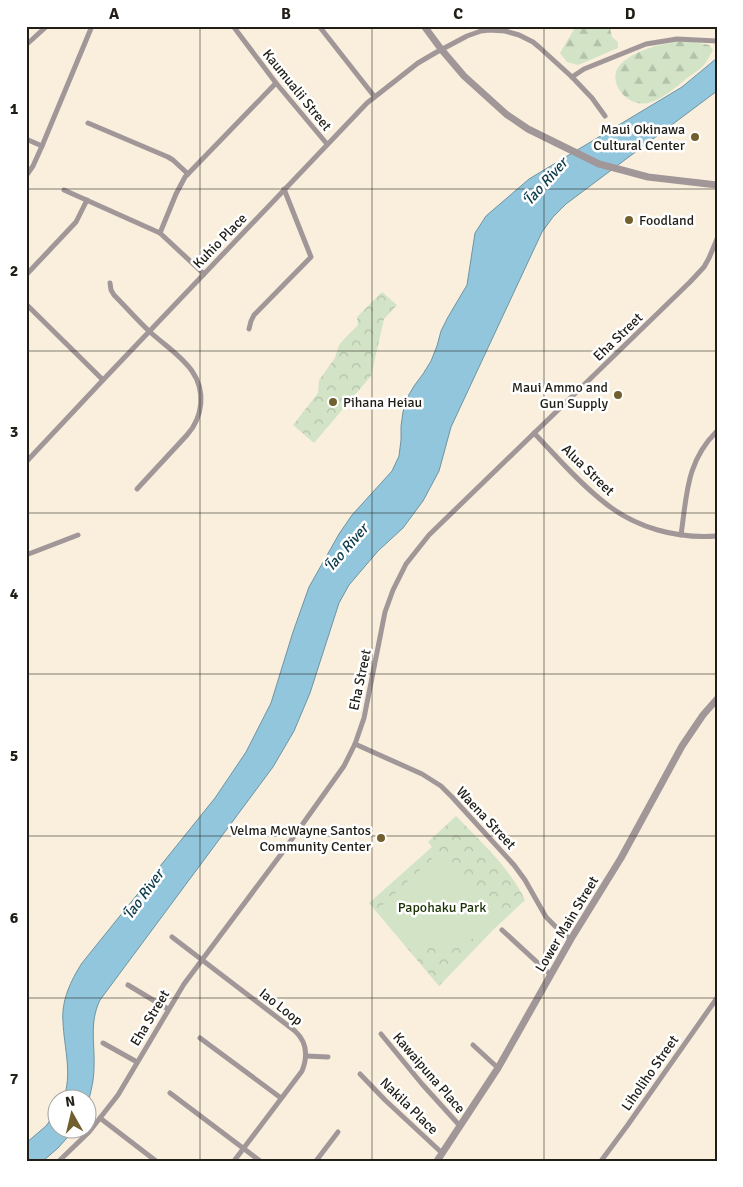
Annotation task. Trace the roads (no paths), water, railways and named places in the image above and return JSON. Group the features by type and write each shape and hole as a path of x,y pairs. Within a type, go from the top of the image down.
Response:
{"street":[{"path":"26,45 47,26"},
{"path":"26,176 42,146 92,26"},
{"name":"Kaumualii Street","path":"232,26 327,144"},
{"path":"319,26 374,96"},
{"path":"424,26 464,76 506,114 528,129 599,164 648,177 717,185"},
{"name":"Kuhio Place","path":"26,462 374,96 418,63 441,49 474,33 489,30 504,30 520,35 533,42 572,77 589,94 605,116"},
{"path":"572,77 584,69 646,44 677,39 717,41"},
{"path":"160,233 176,194 188,174 276,83"},
{"path":"88,123 168,156 188,174"},
{"path":"26,139 42,146"},
{"path":"249,329 254,315 311,257 284,189"},
{"path":"64,190 160,233 204,274"},
{"path":"26,275 76,222 87,200"},
{"name":"Eha Street","path":"59,1161 89,1132 118,1094 184,984 344,766 355,744 364,718 385,612 400,575 410,559 429,535 698,274 714,252 717,239"},
{"path":"110,283 114,295 192,371 199,387 201,404 197,421 191,431 137,489"},
{"path":"26,304 103,380"},
{"path":"681,535 690,472 699,453 717,431"},
{"name":"Alua Street","path":"534,433 607,505 630,519 659,531 681,535 717,536"},
{"path":"26,555 78,535"},
{"name":"Lower Main Street","path":"437,1161 498,1068 551,974 621,858 682,746 703,714 717,699"},
{"name":"Waena Street","path":"355,744 422,774 441,786 514,866 525,880 546,917 571,940"},
{"path":"502,930 551,974"},
{"name":"Iao Loop","path":"172,937 295,1031 304,1042 306,1056"},
{"path":"128,985 168,1009"},
{"name":"Liholiho Street","path":"602,1161 717,998"},
{"name":"Kawaipuna Place","path":"381,1034 460,1126"},
{"path":"200,1038 281,1098"},
{"path":"103,1043 137,1062"},
{"path":"473,1045 498,1068"},
{"path":"234,1161 302,1071 306,1056 328,1057"},
{"name":"Nakila Place","path":"360,1074 442,1153"},
{"path":"170,1093 260,1161"},
{"path":"100,1118 156,1161"},
{"path":"316,1161 338,1132"}],"water":[{"name":"ʻĪao River","path":"717,58 717,91 566,204 542,232 451,427 439,471 423,501 403,528 378,551 349,585 339,603 310,693 294,731 273,767 100,1000 94,1025 94,1072 91,1090 66,1090 68,1071 63,1014 65,999 74,976 82,963 215,798 246,752 271,703 309,587 352,515 392,471 399,456 401,426 407,398 431,361 441,331 467,285 475,233 486,216 529,179 682,87"},
{"path":"48,1123 48,1140 65,1140 43,1161 26,1161 26,1143"}],"place":[{"name":"Maui Okinawa Cultural Center","path":"695,137"},
{"name":"Foodland","path":"629,220"},
{"name":"Maui Ammo and Gun Supply","path":"618,395"},
{"name":"Pihana Heiau","path":"333,402"},
{"name":"Velma McWayne Santos Community Center","path":"381,838"}],"park label":[{"name":"Papohaku Park","path":"442,907"}]}
